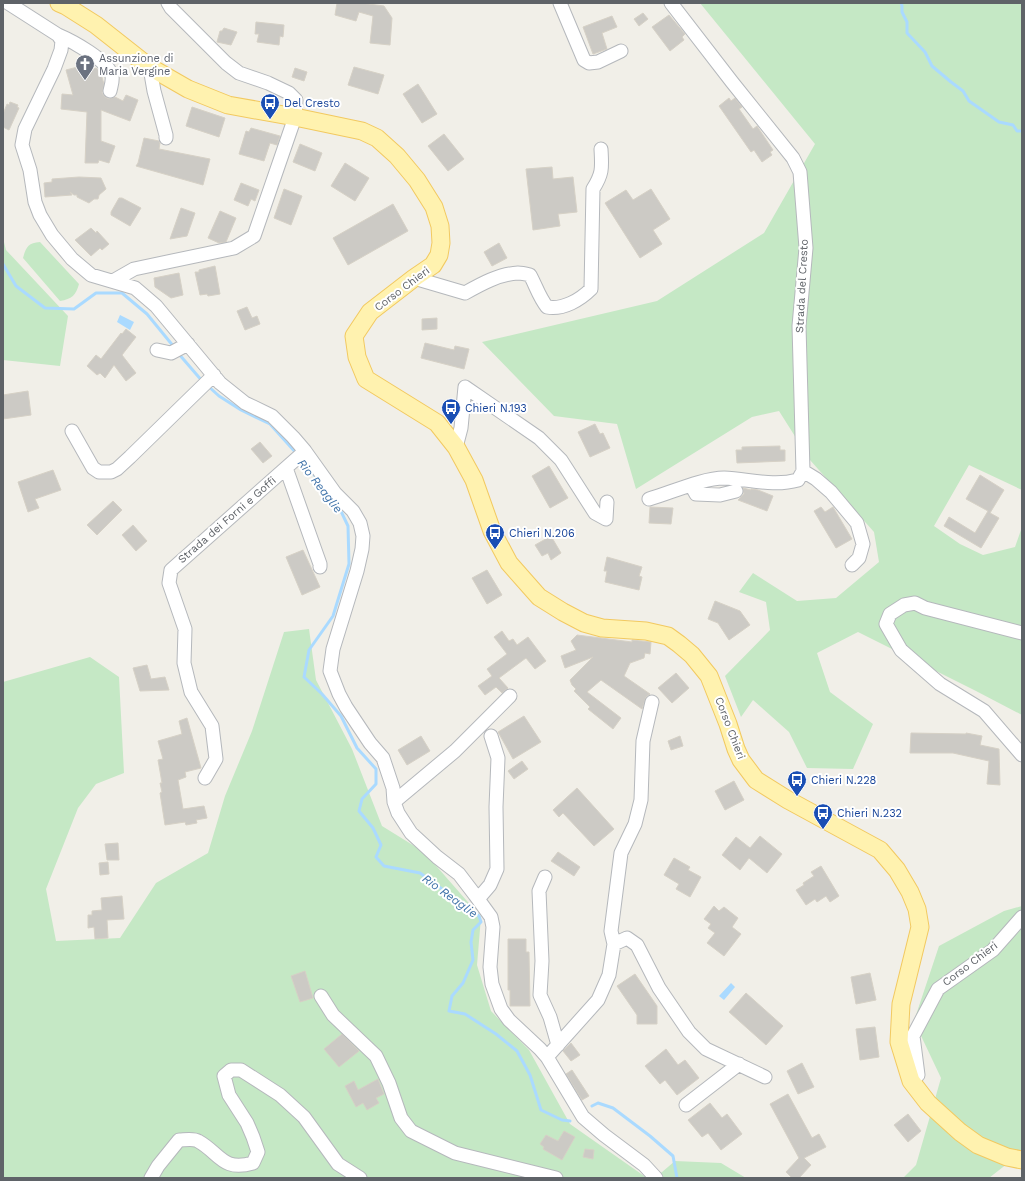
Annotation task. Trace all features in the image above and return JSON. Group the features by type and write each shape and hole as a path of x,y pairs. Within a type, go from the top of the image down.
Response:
{"main road":[{"name":"Corso Chieri","path":"59,3 96,25 150,68 188,89 228,104 295,116 362,131 377,138 397,156 417,180 434,207 440,226 441,243 439,255 433,266 414,278 370,312 354,336 356,357 366,379 437,423 456,447 474,480 492,531 508,563 539,597 584,623 602,628 646,632 668,636 680,644 692,655 709,676 726,718 736,749 741,760 756,780 788,800 880,850 896,870 910,892 917,910 920,927 900,1011 899,1042 911,1081 928,1104 978,1145 1007,1158 1022,1160"}],"street":[{"path":"8,3 100,60 111,73 112,81 110,91"},
{"path":"113,281 134,268 234,248 254,236 295,116 296,100 289,93 268,83 239,73 226,63 171,8 168,3"},
{"path":"560,3 584,60 589,63 598,62 621,51"},
{"name":"Strada del Cresto","path":"670,3 793,158 800,172 806,248 799,326 803,471"},
{"path":"58,35 62,41 61,50 54,69 25,129 22,145 30,170 35,202 40,215 52,235 72,259 90,275 135,288 156,306 180,348 208,381 220,383 245,403 272,416 293,437 335,493 353,511 360,523 363,536 362,549 357,571 333,649 330,671 339,694 370,743 383,758 393,788 394,802 398,813 411,832 437,857 459,874 490,918 493,927 490,967 492,984 501,1009 509,1020 547,1057 583,1117 644,1165 656,1178"},
{"path":"150,68 154,91 166,138"},
{"path":"414,278 465,293 497,277 518,273 530,275 540,298 547,307 554,308 571,303 583,297 591,289 593,189 600,178 602,168 601,149"},
{"path":"157,350 180,348"},
{"path":"72,432 93,468 99,472 111,472 117,469 130,457 208,381"},
{"path":"456,447 461,428 465,387 539,438 561,460 595,512 606,519 607,502"},
{"name":"Strada dei Forni e Goffi","path":"205,778 216,759 212,726 191,692 184,663 185,628 169,582 171,570 304,451"},
{"path":"289,465 320,567"},
{"path":"649,499 691,485 723,478 777,484 789,483 798,480 803,471 816,479 831,492 857,523 863,544 859,558 852,565"},
{"path":"691,485 696,494 720,495 736,491"},
{"path":"1022,634 925,608 915,603 904,605 890,614 886,624 901,650 940,684 984,711 1022,756"},
{"path":"394,802 455,751 510,696"},
{"path":"547,1057 598,1000 609,975 614,944 611,931 621,853 635,824 641,800 643,740 652,702"},
{"path":"478,899 490,885 497,869 496,807 498,758 491,736"},
{"path":"545,877 539,891 542,961 540,995 550,1017 558,1045"},
{"name":"Corso Chieri","path":"911,1081 918,1075 913,1036 938,989 993,950 1022,917"},
{"path":"614,944 627,938 637,945 659,988 689,1032 706,1049 765,1077"},
{"path":"321,996 334,1015 376,1056 389,1083 401,1118 411,1131 455,1153 556,1178"},
{"path":"686,1105 739,1064"},
{"path":"151,1178 158,1166 179,1140 196,1140 227,1164 242,1166 253,1163 258,1152 254,1137 229,1095 224,1076 231,1070 241,1070 280,1095 304,1117 338,1164 360,1178"}],"green space":[{"path":"700,3 1022,3 1022,490 969,465 934,526 960,544 983,555 1015,547 1022,527 1022,715 858,632 817,653 830,692 873,724 853,769 807,768 789,732 753,700 741,717 725,676 770,630 766,602 739,592 753,573 797,601 836,598 879,562 874,532 810,460 779,411 752,417 636,489 617,424 554,416 482,342 657,301 764,233 815,144"},
{"path":"3,238 6,250 68,316 60,366 3,360"},
{"path":"40,242 79,284 75,294 70,298 60,301 23,258 28,246 33,243"},
{"path":"309,629 316,680 352,749 382,826 424,852 481,917 477,965 491,1011 529,1050 570,1124 647,1178 3,1178 3,682 90,657 119,677 124,773 96,784 78,808 46,889 56,941 120,938 156,883 208,853 225,796 252,731 284,632"},
{"path":"1022,906 1022,1152 989,1178 903,1178 916,1165 941,1078 914,1021 939,946 1004,911"},
{"path":"675,1161 721,1163 746,1178 655,1178"}],"water":[{"path":"120,315 134,322 130,330 117,322"},
{"path":"731,983 735,987 724,1000 719,996"}],"building":[{"path":"337,3 361,3 384,6 392,18 390,45 370,43 373,16 359,12 356,21 335,15"},
{"path":"643,13 648,19 639,26 634,19"},
{"path":"669,15 685,34 682,37 684,40 670,51 652,27"},
{"path":"612,16 617,27 602,33 607,49 593,54 583,27"},
{"path":"256,22 284,25 283,37 280,36 279,45 257,42 259,34 255,34"},
{"path":"224,28 237,32 231,45 217,42 220,31"},
{"path":"89,64 91,70 96,68 100,71 104,84 102,93 105,97 109,99 115,97 123,101 126,95 138,100 130,121 101,110 101,141 115,146 109,163 99,160 98,163 85,163 87,112 61,109 62,94 73,95 66,70"},
{"path":"354,67 384,75 378,94 348,85"},
{"path":"295,68 307,72 304,81 292,77"},
{"path":"418,84 437,114 422,123 403,94"},
{"path":"729,98 731,101 735,98 742,107 739,109 753,129 757,126 773,150 770,152 772,155 762,162 754,150 751,152 719,106"},
{"path":"10,102 18,105 17,107 19,108 9,130 3,127 3,114 7,104 9,105"},
{"path":"192,107 225,118 219,137 186,126"},
{"path":"251,128 280,136 277,145 270,143 264,161 239,154 246,131 249,132"},
{"path":"444,134 464,159 448,171 428,146"},
{"path":"144,138 159,141 159,149 210,159 203,185 136,166"},
{"path":"300,144 322,153 315,171 293,162"},
{"path":"345,163 369,178 355,201 331,186"},
{"path":"552,167 553,179 573,177 577,212 558,214 560,226 533,230 526,169"},
{"path":"79,177 101,178 106,189 99,195 98,199 94,199 89,203 70,192 72,195 45,197 44,183 52,182 52,179"},
{"path":"241,183 259,190 255,201 251,199 248,206 234,200"},
{"path":"284,189 302,196 291,225 274,218"},
{"path":"651,189 670,219 653,230 662,244 640,258 605,203 626,190 633,200"},
{"path":"119,198 122,198 141,208 130,226 111,215 111,212"},
{"path":"393,204 408,231 348,265 333,238"},
{"path":"181,208 195,213 187,236 170,239"},
{"path":"220,211 236,218 226,242 219,243 208,238"},
{"path":"91,228 96,233 97,231 109,244 102,250 100,248 91,256 75,240"},
{"path":"499,243 507,258 492,266 484,252"},
{"path":"215,266 220,294 208,296 207,294 200,295 195,272"},
{"path":"179,273 183,295 171,298 155,287 154,278"},
{"path":"247,307 252,318 257,316 260,324 245,330 237,311"},
{"path":"437,318 437,329 422,330 422,319"},
{"path":"126,329 136,337 122,355 136,373 126,381 114,365 105,378 100,373 97,375 87,366 96,355 101,359 121,333 122,334"},
{"path":"425,343 454,350 455,346 469,349 464,369 421,358"},
{"path":"28,391 31,415 3,419 3,395"},
{"path":"595,424 600,434 603,433 610,448 590,457 578,432"},
{"path":"260,442 272,456 263,463 251,449"},
{"path":"780,446 780,450 785,450 785,461 737,463 736,450 742,450 742,447"},
{"path":"549,466 568,498 550,508 532,476"},
{"path":"53,470 61,490 35,499 39,508 28,512 18,482"},
{"path":"980,475 1004,490 990,513 999,518 981,548 944,526 949,517 975,533 988,511 966,499"},
{"path":"743,488 758,490 773,496 767,511 738,500 744,494"},
{"path":"113,501 122,510 97,535 87,525"},
{"path":"650,507 673,508 671,524 649,523"},
{"path":"821,507 825,512 833,507 852,539 836,548 814,511"},
{"path":"133,525 147,541 136,551 122,535"},
{"path":"551,536 561,553 551,560 548,553 542,556 535,545"},
{"path":"303,550 320,587 302,595 286,557"},
{"path":"607,557 642,567 639,576 642,577 639,590 605,582 607,571 604,571"},
{"path":"487,570 502,595 487,604 472,578"},
{"path":"715,601 740,611 750,625 729,640 718,623 708,619"},
{"path":"502,631 509,641 513,639 517,645 528,637 546,661 535,669 526,658 499,678 508,688 502,693 496,687 485,695 478,686 492,676 487,669 507,654 494,637"},
{"path":"577,635 632,642 632,640 651,642 650,654 645,653 644,658 630,663 624,676 650,694 646,697 642,709 601,680 587,692 621,718 613,729 588,709 590,707 574,691 576,689 570,680 593,657 565,668 561,656 576,650 571,641"},
{"path":"147,665 151,679 165,677 169,690 140,691 133,668"},
{"path":"676,673 689,688 672,703 658,688"},
{"path":"524,716 541,742 513,759 498,732"},
{"path":"187,718 201,768 185,772 186,777 178,780 183,809 204,806 207,818 196,820 197,823 186,825 185,822 165,825 160,793 162,792 160,783 162,783 158,760 163,759 158,741 182,734 179,721"},
{"path":"911,733 966,733 982,736 980,745 999,749 1000,785 987,784 989,761 953,753 910,753"},
{"path":"421,736 430,751 407,765 398,750"},
{"path":"680,736 683,746 671,750 668,741"},
{"path":"522,761 528,769 514,779 508,771"},
{"path":"734,781 744,800 725,810 715,791"},
{"path":"577,788 614,829 594,846 563,813 559,817 553,810"},
{"path":"760,836 782,854 767,873 749,858 740,870 722,855 736,837 750,848"},
{"path":"118,843 119,860 107,860 105,844"},
{"path":"558,852 580,867 574,876 551,861"},
{"path":"674,858 690,867 688,870 701,877 690,897 676,889 679,884 664,875"},
{"path":"108,862 109,874 100,875 99,863"},
{"path":"821,866 839,896 830,902 826,896 817,902 815,899 806,905 796,890 804,885 803,883 814,876 811,872"},
{"path":"122,896 124,919 107,920 108,938 95,939 94,927 88,928 88,915 92,915 92,911 102,910 101,898"},
{"path":"714,906 719,911 724,907 738,918 732,927 741,934 724,956 707,943 715,933 708,928 711,924 704,919"},
{"path":"508,939 526,939 526,952 529,952 530,1006 510,1006 510,990 508,990"},
{"path":"305,971 313,998 300,1002 291,976"},
{"path":"870,973 876,1000 856,1004 851,977"},
{"path":"635,974 657,1006 657,1024 637,1024 637,1015 617,986"},
{"path":"746,993 783,1026 766,1045 729,1012"},
{"path":"875,1027 879,1057 860,1060 856,1029"},
{"path":"342,1034 359,1051 339,1067 324,1049"},
{"path":"571,1043 580,1055 571,1061 563,1051"},
{"path":"666,1049 678,1065 685,1060 699,1078 677,1095 665,1080 660,1084 645,1066"},
{"path":"802,1063 814,1087 798,1094 787,1071"},
{"path":"572,1070 589,1096 582,1100 566,1074"},
{"path":"378,1079 384,1094 376,1098 379,1103 367,1110 363,1103 356,1107 345,1086 354,1081 358,1090"},
{"path":"788,1094 812,1138 819,1134 826,1147 804,1158 811,1165 799,1178 792,1178 786,1172 799,1158 770,1104"},
{"path":"710,1103 722,1118 727,1114 742,1134 721,1150 708,1133 702,1137 688,1120"},
{"path":"908,1114 921,1131 908,1142 894,1125"},
{"path":"564,1131 575,1137 562,1160 543,1149 544,1147 540,1144 546,1135 558,1141"},
{"path":"585,1149 594,1150 593,1159 583,1157"}],"waterway":[{"path":"901,3 902,12 907,22 907,33 925,52 932,66 963,91 969,101 999,122 1013,125 1017,131 1022,131"},
{"name":"Rio Reaglie","path":"3,264 16,286 45,308 74,309 96,293 122,293 147,314 174,347"},
{"name":"Rio Reaglie","path":"178,353 203,382"},
{"name":"Rio Reaglie","path":"208,386 219,396 241,410 270,424 297,454"},
{"name":"Rio Reaglie","path":"301,458 326,490"},
{"name":"Rio Reaglie","path":"338,505 348,526 349,564 333,616 309,650 304,677 322,694 341,716 357,748 376,769 376,784 362,799 359,811 373,828 381,845 376,857 384,866 420,873 479,916 481,922 473,930 471,942 473,960 463,983 452,996 449,1011 465,1014 496,1034 517,1051 530,1075 541,1110 562,1120 570,1121"},
{"name":"Rio Reaglie","path":"592,1106 598,1103 613,1108 650,1136 673,1156 677,1178"}],"place":[{"name":"Assunzione di Maria Vergine","path":"85,81"},
{"name":"Del Cresto","path":"270,120"},
{"name":"Chieri N.193","path":"451,425"},
{"name":"Chieri N.206","path":"495,550"},
{"name":"Chieri N.228","path":"797,797"},
{"name":"Chieri N.232","path":"823,830"}]}
